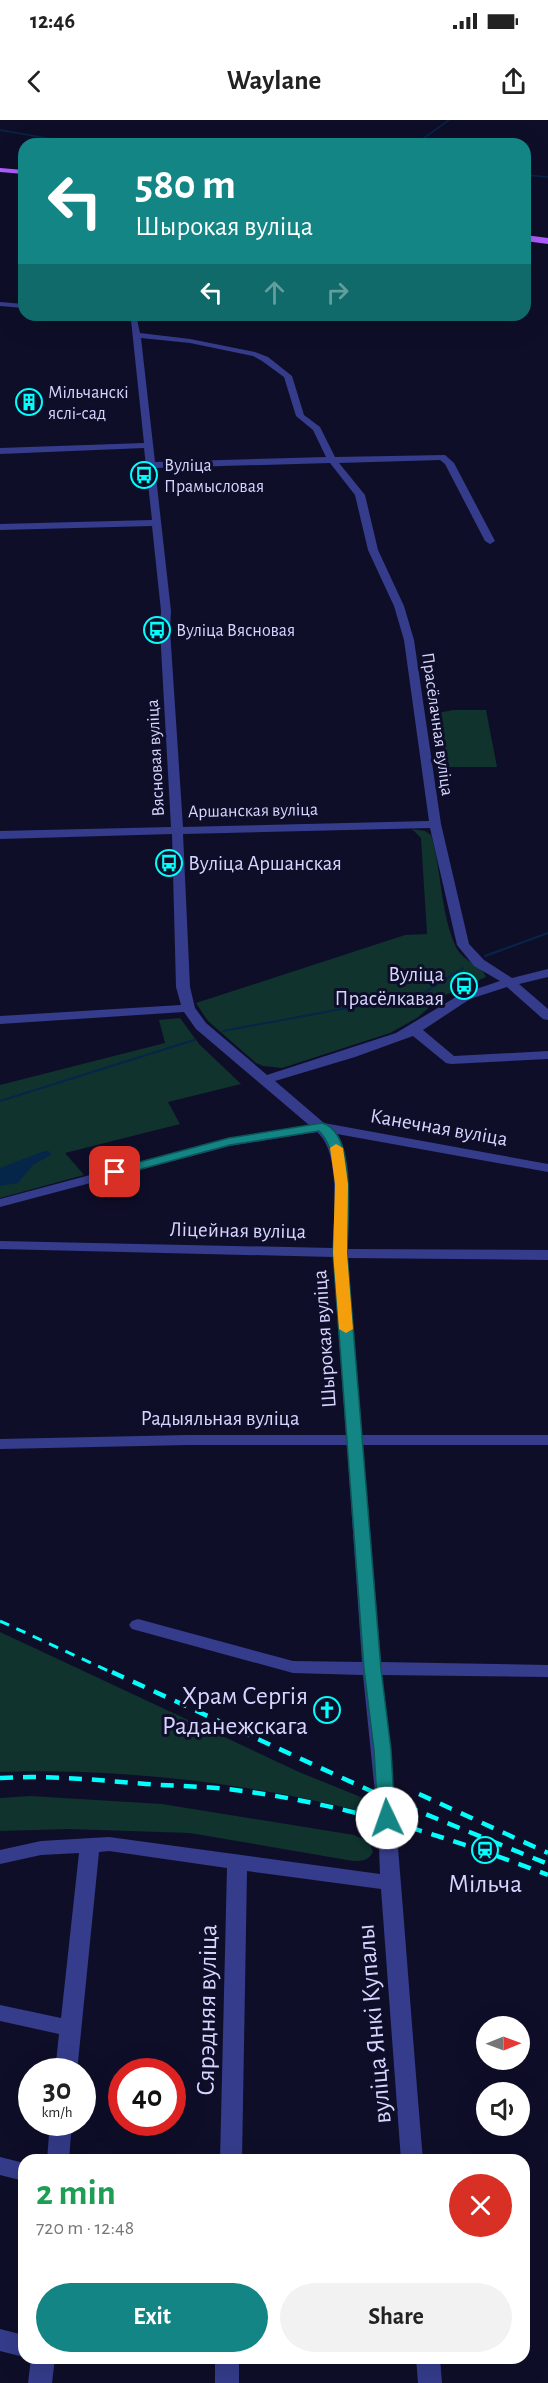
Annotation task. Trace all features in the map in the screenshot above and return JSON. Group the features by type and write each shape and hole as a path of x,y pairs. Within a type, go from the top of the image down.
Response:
{"main road":[{"path":"0,170 18,172"},
{"path":"531,239 548,241"}],"street":[{"path":"0,304 18,306"},
{"name":"Вясновая вуліца","path":"135,325 166,611 165,630 177,830 183,987 188,1008 201,1026 322,1127"},
{"name":"Прасёлачная вуліца","path":"135,325 190,341 255,354 288,376 300,416 317,429 327,453 360,495 374,550 399,606 409,640 435,824 463,945 480,963 511,983 548,1017"},
{"path":"0,451 148,445"},
{"path":"150,465 442,457 449,463 490,541"},
{"path":"0,527 156,523"},
{"name":"Аршанская вуліца","path":"0,835 435,824"},
{"path":"265,1080 346,1056 414,1030 456,1001 548,973"},
{"path":"0,1020 188,1008"},
{"path":"414,1030 451,1060 548,1055"},
{"path":"0,1203 229,1142 322,1127"},
{"name":"Канечная вуліца","path":"322,1127 548,1167"},
{"name":"Шырокая вуліца","path":"322,1127 333,1138 339,1158 342,1184 340,1253 372,1669 388,1822 390,1883"},
{"name":"Ліцейная вуліца","path":"0,1245 548,1255"},
{"name":"Радыяльная вуліца","path":"0,1444 188,1440 355,1442 548,1440"},
{"path":"138,1626 293,1667 548,1671"},
{"path":"67,2058 86,1863 91,1844"},
{"path":"0,1857 41,1848 108,1844 390,1883"},
{"name":"Сярэдняя вуліца","path":"231,2154 237,1861"},
{"name":"вуліца Янкі Купалы","path":"390,1883 412,2154"},
{"path":"0,2013 70,2028"},
{"path":"58,2154 60,2136"},
{"path":"0,2166 18,2170"},
{"path":"0,2340 18,2344"},
{"path":"227,2364 227,2383"},
{"path":"428,2364 430,2383"}],"green space":[{"path":"453,710 486,710 497,767 447,767 438,713"},
{"path":"412,829 425,831 431,835 446,918 455,945 458,951 486,977 441,997 417,1018 390,1033 282,1068 256,1063 208,1021 196,1003 405,935 427,934 421,838"},
{"path":"180,1018 199,1044 241,1084 168,1102 180,1124 65,1153 84,1175 0,1198 0,1085 165,1043 159,1020"},
{"path":"0,1632 299,1772 368,1800 367,1813 278,1793 185,1780 91,1772 0,1772"},
{"path":"30,1796 162,1804 354,1835 369,1842 373,1852 364,1860 353,1861 190,1833 68,1829 0,1831 0,1798"}],"water":[{"path":"49,1151 51,1155 33,1165 18,1183 0,1186 0,1168"}],"waterway":[{"path":"424,138 449,120"},
{"path":"0,130 46,138"},
{"path":"531,176 548,177"},
{"path":"485,956 548,933"},
{"path":"223,1031 412,996 425,992 463,968"},
{"path":"0,1101 194,1040"}],"railway":[{"path":"0,1621 115,1674"},
{"path":"112,1672 386,1798 548,1864"},
{"path":"0,1778 73,1778 217,1788 309,1802 430,1834 548,1875"},
{"path":"419,1794 548,1853"}],"slow traffic":[{"path":"336,1148 342,1184 340,1253 346,1329"}],"place":[{"name":"Мільчанскі яслі-сад","path":"29,402"},
{"name":"Вуліца Прамысловая","path":"144,475"},
{"name":"Вуліца Вясновая","path":"157,630"},
{"name":"Вуліца Аршанская","path":"169,863"},
{"name":"Вуліца Прасёлкавая","path":"464,986"},
{"name":"Храм Сергія Раданежскага","path":"327,1710"},
{"name":"Мільча","path":"485,1850"}],"route":[{"path":"115,1172 229,1142 322,1127 333,1138 339,1158 342,1184 340,1253 372,1669 382,1750 387,1818"}]}
